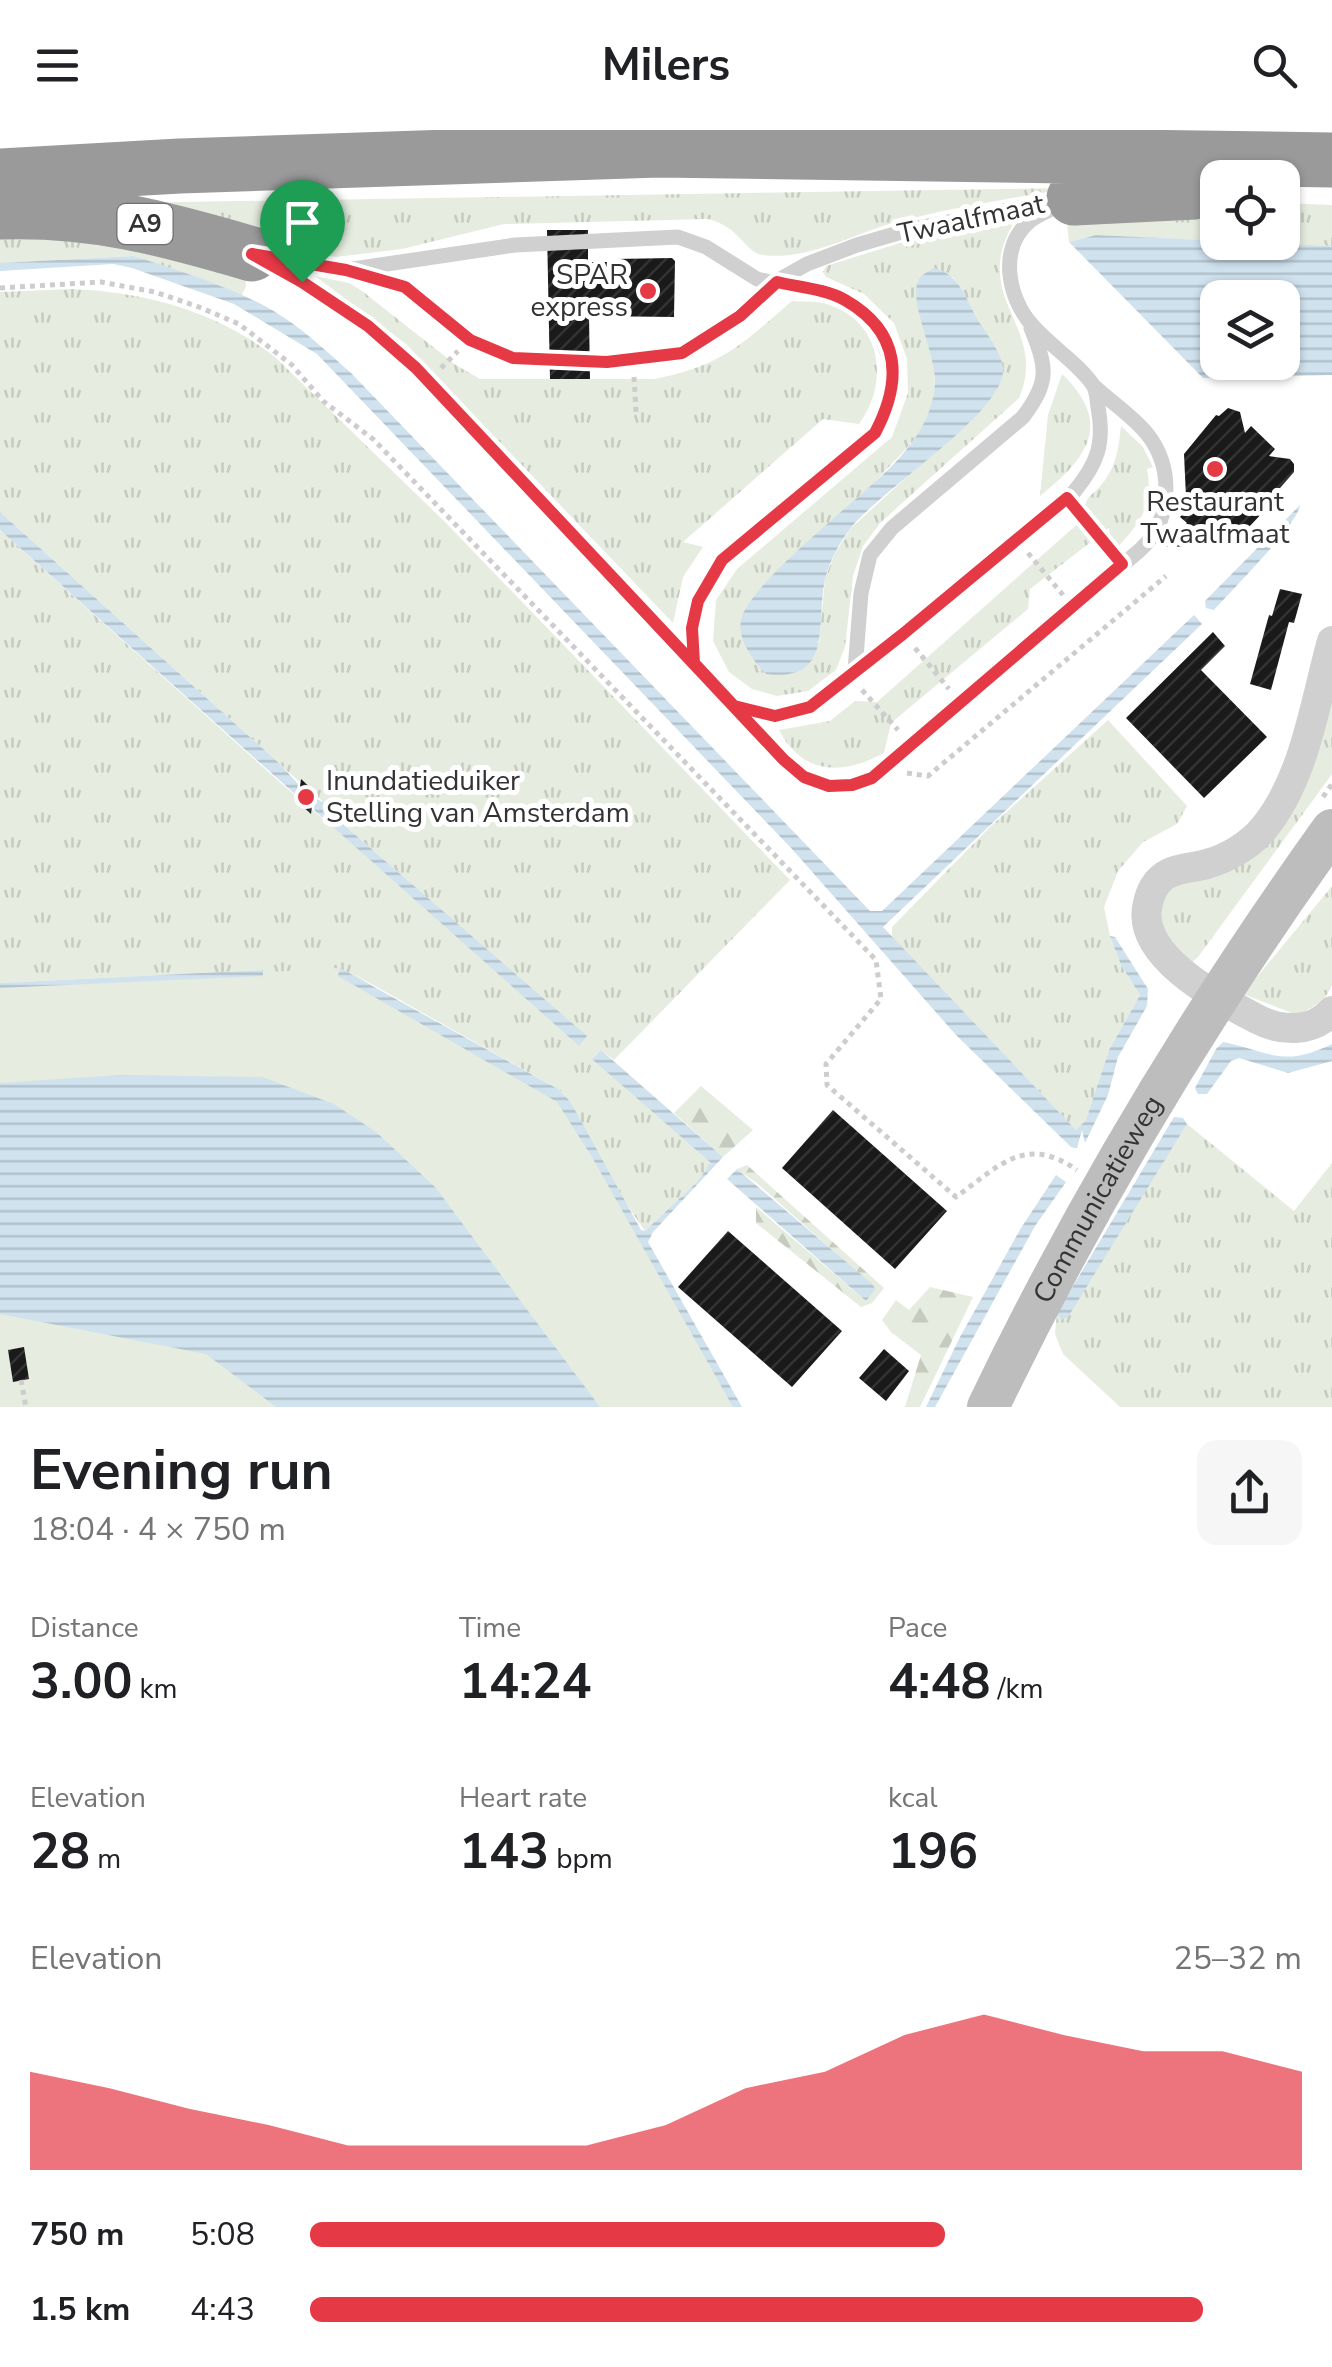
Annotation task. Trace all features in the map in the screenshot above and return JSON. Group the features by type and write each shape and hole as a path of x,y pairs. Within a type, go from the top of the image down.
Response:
{"highway":[{"name":"A9","path":"0,176 659,150 1332,160"},
{"name":"A9","path":"1074,198 1200,192"},
{"path":"1300,192 1332,192"},
{"name":"A9","path":"0,212 94,214 160,227 252,254"}],"street":[{"path":"1332,641 1296,771 1263,830 1225,857 1162,878 1146,909 1147,932 1157,950 1216,995 1266,1024 1303,1028 1320,1023 1332,1011"},
{"name":"Communicatieweg","path":"988,1407 1021,1338 1216,995 1332,830"}],"lane":[{"name":"Twaalfmaat","path":"252,254 346,270 405,287 470,340 513,358 607,362 682,353 740,316 777,282 807,264 912,228 1074,198"},
{"name":"Twaalfmaat","path":"855,670 861,593 870,556 892,528 1024,417 1040,395 1046,367 1029,323 1014,298 1010,259 1029,222 1074,198"},
{"name":"Twaalfmaat","path":"346,270 515,245 678,237 706,247 757,279 842,298 877,324 894,372 890,406 875,433 850,457 722,560 698,601 692,628 694,663"},
{"name":"Twaalfmaat","path":"252,254 368,326 428,380 804,777 829,786 852,785 872,778 1148,542 1158,528 1167,493 1163,462 1147,434 1029,323"},
{"path":"734,706 775,716 810,707 1067,498 1092,470 1101,450 1102,428 1094,387"}],"path":[{"path":"0,288 101,282 155,292 239,324 292,364 323,402 387,454 876,960 881,999 826,1064 828,1086 956,1197 1014,1154 1058,1157 1105,1188"},
{"path":"428,380 470,340"},
{"path":"633,359 636,412"},
{"path":"1067,498 1122,564"},
{"path":"1017,540 1073,607"},
{"path":"903,634 960,702"},
{"path":"22,1380 26,1407"}],"green space":[{"path":"1071,188 918,217 814,250 780,256 757,253 727,227 707,219 504,224 402,249 336,257 241,244 120,203"},
{"path":"1200,203 1200,240 1096,235 1069,242 1066,214"},
{"path":"1300,204 1332,205 1332,246 1300,245"},
{"path":"1017,217 1003,245 1000,269 1003,291 1024,350 1026,372 1019,398 881,522 863,546 853,576 845,647 836,670 808,691 777,696 752,689 729,672 713,641 716,600 737,569 892,437 908,393 907,359 894,323 864,294 823,272 826,266 929,234","holes":["953,277 1003,368 986,405 850,529 825,579 819,643 766,674 749,652 845,520 915,438 931,410 934,367 917,296"]},
{"path":"0,223 243,261 246,286 241,297 134,256 0,263"},
{"path":"315,276 349,283 362,291 456,365 480,379 655,379 715,360 792,301 823,303 858,322 868,336 875,353 875,389 859,424 823,419 683,542 703,547 683,577 673,623 406,344"},
{"path":"72,289 126,294 179,307 229,327 275,357 446,523 790,880 614,1060 601,1050 593,1058 711,1163 696,1183 645,1231 614,1186 570,1101 558,1089 352,973 566,1108 262,1077 262,970 0,983 0,530 579,1046 319,798 0,512 0,292"},
{"path":"1062,374 1087,409 1088,440 1071,468 1040,496 1048,415"},
{"path":"1121,426 1143,447 1153,467 1147,469 1146,506 1111,554 1109,528 1030,589 1028,609 891,723 884,753 854,765 825,767 800,756 789,745 779,730 830,721 855,701 877,702 1082,520 1088,499 1112,467"},
{"path":"1332,680 1332,774 1198,957 1191,963 1168,951 1155,909 1174,883 1243,860"},
{"path":"1108,720 1187,806 1177,824 1143,842 1118,871 1104,907 1121,965 1140,995 1109,1050 1086,1120 1076,1130 892,938 892,927 990,827"},
{"path":"1332,886 1332,985 1326,996 1297,1015 1243,994"},
{"path":"340,968 566,1108 734,1407 0,1407 0,987"},
{"path":"701,1086 753,1130 723,1157 674,1113"},
{"path":"1187,1124 1294,1211 1332,1163 1332,1407 1120,1407 1063,1354 1055,1334 1057,1313 1104,1253"},
{"path":"747,1165 884,1288 872,1303 861,1307 756,1223 756,1207 866,1301 876,1289 737,1169"},
{"path":"930,1287 973,1297 920,1407 905,1407 921,1355 882,1320 896,1300 909,1310"}],"water":[{"path":"1096,235 1200,240 1200,260 1300,260 1300,245 1332,246 1332,375 1300,376 1300,280 1200,280 1200,375 1069,242"},
{"path":"134,256 256,301 293,324 332,356 870,911 882,911 1194,615 1202,624 883,927 1076,1130 1086,1120 1109,1050 1140,995 1121,965 1110,936 1115,937 1148,989 1147,1006 1118,1057 1108,1095 1085,1143 1082,1130 1077,1148 1071,1147 956,1035 792,849 317,354 234,304 132,268 113,264 0,271 0,263"},
{"path":"933,268 949,275 960,286 997,350 1003,371 998,388 962,430 846,534 826,576 813,658 804,669 766,674 752,657 740,627 749,603 788,560 886,472 920,431 929,412 934,370 916,293 919,279"},
{"path":"1300,505 1288,526 1248,574 1214,610 1206,608 1205,601"},
{"path":"0,512 280,764 298,784 296,795 0,530"},
{"path":"315,798 330,806 337,819 587,1036 579,1046 314,810"},
{"path":"340,968 558,1089 570,1101 641,1230 645,1231 696,1183 711,1163 592,1059 601,1050 723,1157 648,1242 742,1407 733,1407 557,1102 338,976"},
{"path":"263,970 263,976 0,988 0,983"},
{"path":"1223,1042 1289,1057 1332,1044 1332,1061 1288,1073 1239,1058 1231,1061 1207,1094 1198,1094 1195,1088"},
{"path":"120,1075 262,1077 334,1104 376,1132 435,1187 600,1407 276,1407 206,1354 0,1314 0,1083"},
{"path":"1174,1117 1183,1118 1187,1124 1068,1317 1061,1320 1057,1313"},
{"path":"737,1169 871,1283 876,1289 866,1301 727,1179"},
{"path":"1056,1175 1066,1182 1035,1226 935,1407 926,1407 1021,1228"}],"building":[{"path":"547,230 588,230 588,262 672,258 675,261 674,317 589,316 590,379 550,379"},
{"path":"1228,408 1240,412 1245,433 1251,426 1275,449 1269,456 1290,459 1294,472 1280,488 1283,491 1232,545 1165,547 1187,523 1180,517 1192,504 1186,497 1184,454 1216,415"},
{"path":"1280,589 1302,594 1294,623 1289,622 1271,690 1250,684"},
{"path":"1213,632 1225,646 1201,670 1267,737 1204,798 1126,718"},
{"path":"301,779 314,791 311,814 298,802"},
{"path":"833,1110 947,1211 895,1269 782,1168"},
{"path":"728,1231 842,1331 792,1387 678,1287"},
{"path":"24,1347 29,1379 13,1382 8,1350"},
{"path":"884,1349 909,1371 886,1401 859,1378"}],"place":[{"name":"SPAR express","path":"648,291"},
{"name":"Restaurant Twaalfmaat","path":"1215,469"},
{"name":"Inundatieduiker Stelling van Amsterdam","path":"306,797"}],"route":[{"path":"252,254 346,270 405,287 470,340 513,358 607,362 682,353 740,316 777,282 842,298 877,324 894,372 890,406 875,433 722,560 698,601 692,628 694,663 734,706 775,716 810,707 1067,498 1122,564 872,778 852,785 829,786 804,777 784,760 416,368 368,326 302,282 252,254"}]}
